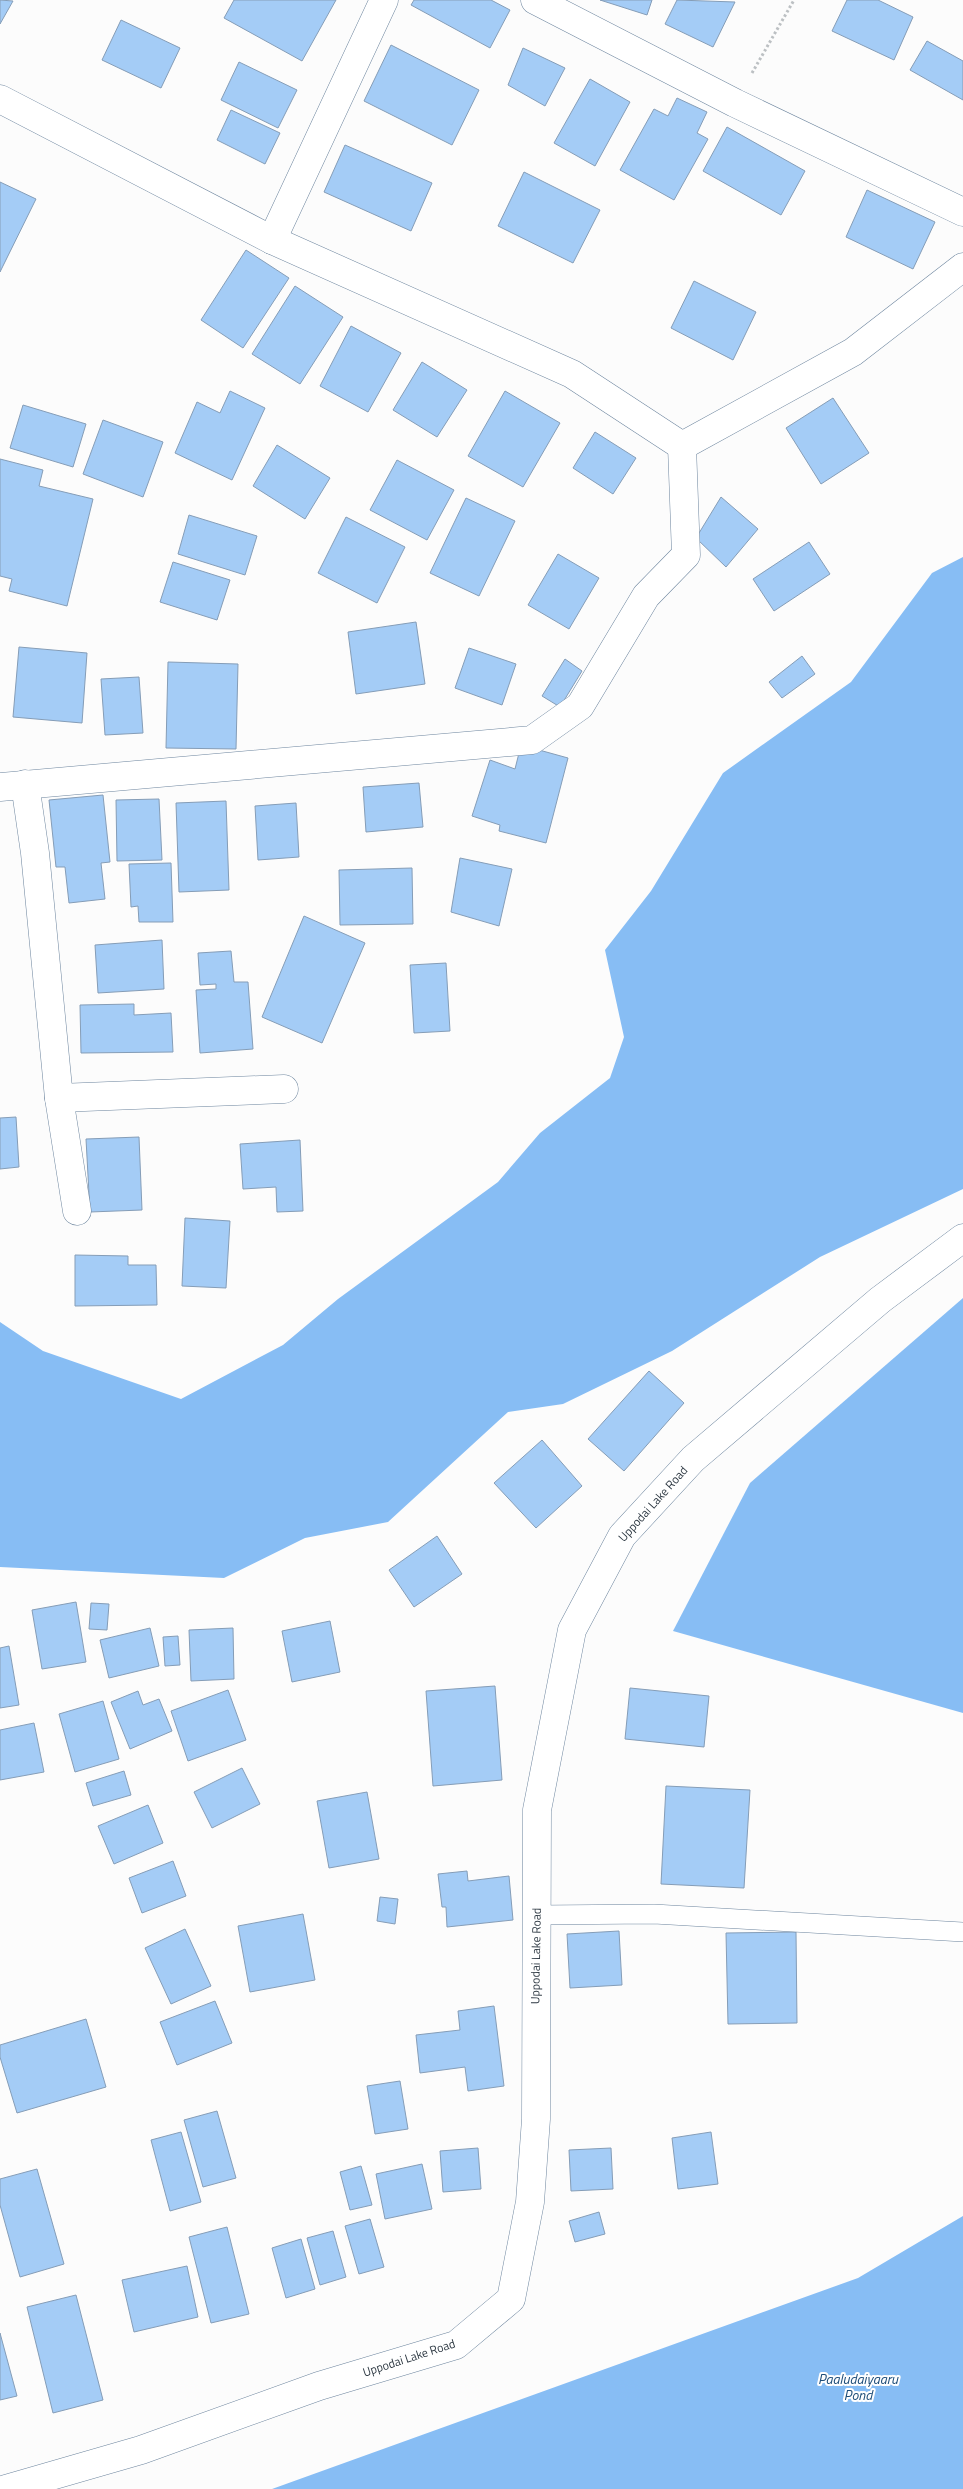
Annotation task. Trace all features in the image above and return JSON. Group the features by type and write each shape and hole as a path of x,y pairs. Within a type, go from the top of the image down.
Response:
{"street":[{"path":"272,240 384,0"},
{"path":"535,0 735,104 963,212"},
{"path":"0,99 272,240 572,374 682,446"},
{"path":"682,446 853,352 963,267"},
{"path":"77,1211 59,1098 35,853 12,786 532,740 580,706 646,596 686,555 682,446"},
{"path":"59,1098 284,1089"},
{"name":"Uppodai Lake Road","path":"6,2489 141,2450 319,2386 456,2345 511,2299 530,2192 536,2119 537,1810 572,1630 622,1536 693,1459 880,1300 963,1238"}],"lane":[{"path":"537,1915 654,1914 963,1932"}],"path":[{"path":"735,104 794,0"}],"water":[{"path":"963,557 963,1189 820,1257 672,1351 563,1404 508,1412 388,1522 305,1538 224,1578 0,1567 0,1322 43,1351 181,1399 283,1345 338,1299 498,1182 540,1133 610,1078 624,1037 605,950 651,891 723,773 851,682 932,573"},
{"path":"963,1298 963,1713 673,1631 750,1483"},
{"name":"Paaludaiyaaru Pond","path":"963,2216 963,2489 272,2489 858,2278"}],"building":[{"path":"0,0 13,1 0,24"},
{"path":"234,0 336,0 302,61 224,18"},
{"path":"414,0 491,0 510,10 490,48 411,5"},
{"path":"600,0 652,0 647,15"},
{"path":"677,0 735,2 713,47 665,24"},
{"path":"847,0 878,0 913,17 894,60 832,31"},
{"path":"121,20 180,48 161,88 102,60"},
{"path":"927,41 963,61 963,100 910,70"},
{"path":"391,45 479,90 452,145 364,101"},
{"path":"523,48 565,68 545,106 508,85"},
{"path":"239,62 297,90 278,128 221,100"},
{"path":"590,79 630,102 595,166 554,143"},
{"path":"677,98 707,112 697,133 708,139 674,200 620,170 654,109 668,116"},
{"path":"231,110 280,133 265,164 217,140"},
{"path":"727,127 805,171 781,215 703,171"},
{"path":"345,145 432,183 411,231 324,192"},
{"path":"524,172 600,210 573,263 498,226"},
{"path":"0,182 36,199 0,272"},
{"path":"867,190 935,222 913,269 846,237"},
{"path":"246,250 289,278 243,348 201,320"},
{"path":"694,281 756,312 733,360 671,328"},
{"path":"295,286 343,317 300,384 252,354"},
{"path":"351,326 401,353 368,412 320,386"},
{"path":"422,362 467,390 437,437 393,410"},
{"path":"230,391 265,408 232,480 175,453 197,402 220,413"},
{"path":"505,391 560,423 523,487 468,456"},
{"path":"833,398 869,453 821,484 786,428"},
{"path":"23,405 86,424 73,467 10,448"},
{"path":"103,420 163,442 143,497 83,474"},
{"path":"595,432 636,458 613,494 573,468"},
{"path":"277,445 330,478 305,519 253,486"},
{"path":"0,459 43,470 39,486 93,499 67,606 9,591 12,579 0,576"},
{"path":"397,460 454,490 427,540 370,510"},
{"path":"721,497 758,529 726,567 696,538"},
{"path":"466,498 515,521 479,596 430,573"},
{"path":"189,515 257,536 245,575 178,554"},
{"path":"346,517 405,547 377,603 318,573"},
{"path":"809,542 830,574 774,611 753,579"},
{"path":"558,554 599,578 569,629 528,605"},
{"path":"173,562 230,580 217,620 160,602"},
{"path":"416,622 425,684 356,694 348,632"},
{"path":"19,647 87,653 82,723 13,717"},
{"path":"469,648 516,664 502,705 455,688"},
{"path":"802,656 815,674 782,698 769,682"},
{"path":"565,659 582,671 560,707 542,696"},
{"path":"168,662 238,664 236,749 166,748"},
{"path":"139,677 143,733 105,735 101,679"},
{"path":"521,745 568,758 546,843 499,831 500,825 472,816 490,760 515,769"},
{"path":"419,783 423,827 366,832 363,787"},
{"path":"103,795 110,862 101,863 105,899 69,903 65,867 56,867 49,800"},
{"path":"159,799 162,860 117,861 116,800"},
{"path":"226,801 229,890 179,892 176,803"},
{"path":"296,803 299,857 258,860 255,806"},
{"path":"460,858 512,869 499,926 451,912"},
{"path":"171,863 173,922 139,922 138,906 131,907 129,864"},
{"path":"412,868 413,924 340,925 339,870"},
{"path":"304,916 365,943 322,1043 262,1017"},
{"path":"162,940 164,989 98,993 95,945"},
{"path":"231,951 234,982 248,982 253,1049 200,1053 196,990 216,989 216,984 200,985 198,953"},
{"path":"446,963 450,1031 414,1033 410,965"},
{"path":"134,1004 134,1015 171,1013 173,1052 81,1053 80,1005"},
{"path":"16,1117 19,1167 0,1169 0,1118"},
{"path":"139,1137 142,1210 90,1212 86,1139"},
{"path":"300,1140 303,1211 277,1212 276,1187 243,1189 240,1144"},
{"path":"185,1218 230,1221 226,1288 182,1286"},
{"path":"75,1255 128,1256 128,1265 156,1265 157,1305 75,1306"},
{"path":"649,1371 684,1403 624,1471 588,1439"},
{"path":"542,1440 582,1486 536,1528 494,1483"},
{"path":"437,1536 462,1574 414,1607 389,1570"},
{"path":"76,1602 86,1662 42,1669 32,1610"},
{"path":"91,1603 109,1604 107,1630 89,1629"},
{"path":"330,1621 340,1672 292,1682 282,1631"},
{"path":"150,1628 159,1666 109,1678 100,1640"},
{"path":"233,1628 234,1679 191,1681 189,1630"},
{"path":"178,1636 180,1665 165,1666 163,1637"},
{"path":"9,1646 19,1705 0,1708 0,1648"},
{"path":"495,1686 502,1780 433,1786 426,1691"},
{"path":"630,1688 709,1696 704,1747 625,1739"},
{"path":"228,1690 246,1740 188,1761 171,1711"},
{"path":"138,1691 143,1705 159,1699 172,1731 130,1749 111,1702"},
{"path":"103,1701 119,1759 75,1772 59,1714"},
{"path":"34,1723 44,1772 0,1780 0,1730"},
{"path":"242,1768 260,1804 212,1828 194,1792"},
{"path":"124,1771 131,1795 93,1806 86,1783"},
{"path":"666,1786 750,1790 744,1888 661,1884"},
{"path":"367,1792 379,1859 329,1868 317,1801"},
{"path":"148,1805 163,1843 114,1864 98,1826"},
{"path":"173,1861 186,1896 142,1913 129,1878"},
{"path":"467,1871 468,1881 509,1876 513,1920 447,1927 446,1907 442,1907 438,1874"},
{"path":"380,1897 398,1899 395,1924 377,1921"},
{"path":"303,1914 315,1980 250,1992 238,1926"},
{"path":"185,1929 211,1986 171,2004 145,1948"},
{"path":"619,1931 622,1985 570,1988 567,1934"},
{"path":"796,1932 797,2023 728,2024 726,1933"},
{"path":"215,2001 232,2043 177,2065 160,2022"},
{"path":"494,2006 504,2086 468,2091 465,2067 420,2073 416,2035 460,2030 458,2011"},
{"path":"86,2019 106,2087 17,2113 0,2057 0,2045"},
{"path":"400,2081 408,2129 375,2134 367,2086"},
{"path":"217,2111 236,2178 203,2187 184,2120"},
{"path":"181,2132 201,2202 170,2211 151,2140"},
{"path":"711,2132 718,2184 678,2189 672,2138"},
{"path":"478,2148 481,2189 443,2192 440,2151"},
{"path":"611,2148 613,2189 571,2191 569,2150"},
{"path":"422,2164 432,2209 385,2219 376,2174"},
{"path":"361,2166 372,2205 350,2210 340,2172"},
{"path":"37,2169 64,2264 20,2277 0,2205 0,2179"},
{"path":"599,2212 605,2234 575,2242 569,2221"},
{"path":"370,2219 384,2267 359,2274 345,2226"},
{"path":"227,2227 249,2314 211,2323 189,2237"},
{"path":"333,2231 346,2277 320,2285 307,2238"},
{"path":"301,2239 315,2289 286,2298 272,2248"},
{"path":"187,2266 198,2317 134,2332 122,2280"},
{"path":"76,2295 103,2400 53,2413 27,2307"},
{"path":"0,2333 17,2396 0,2400"}]}
